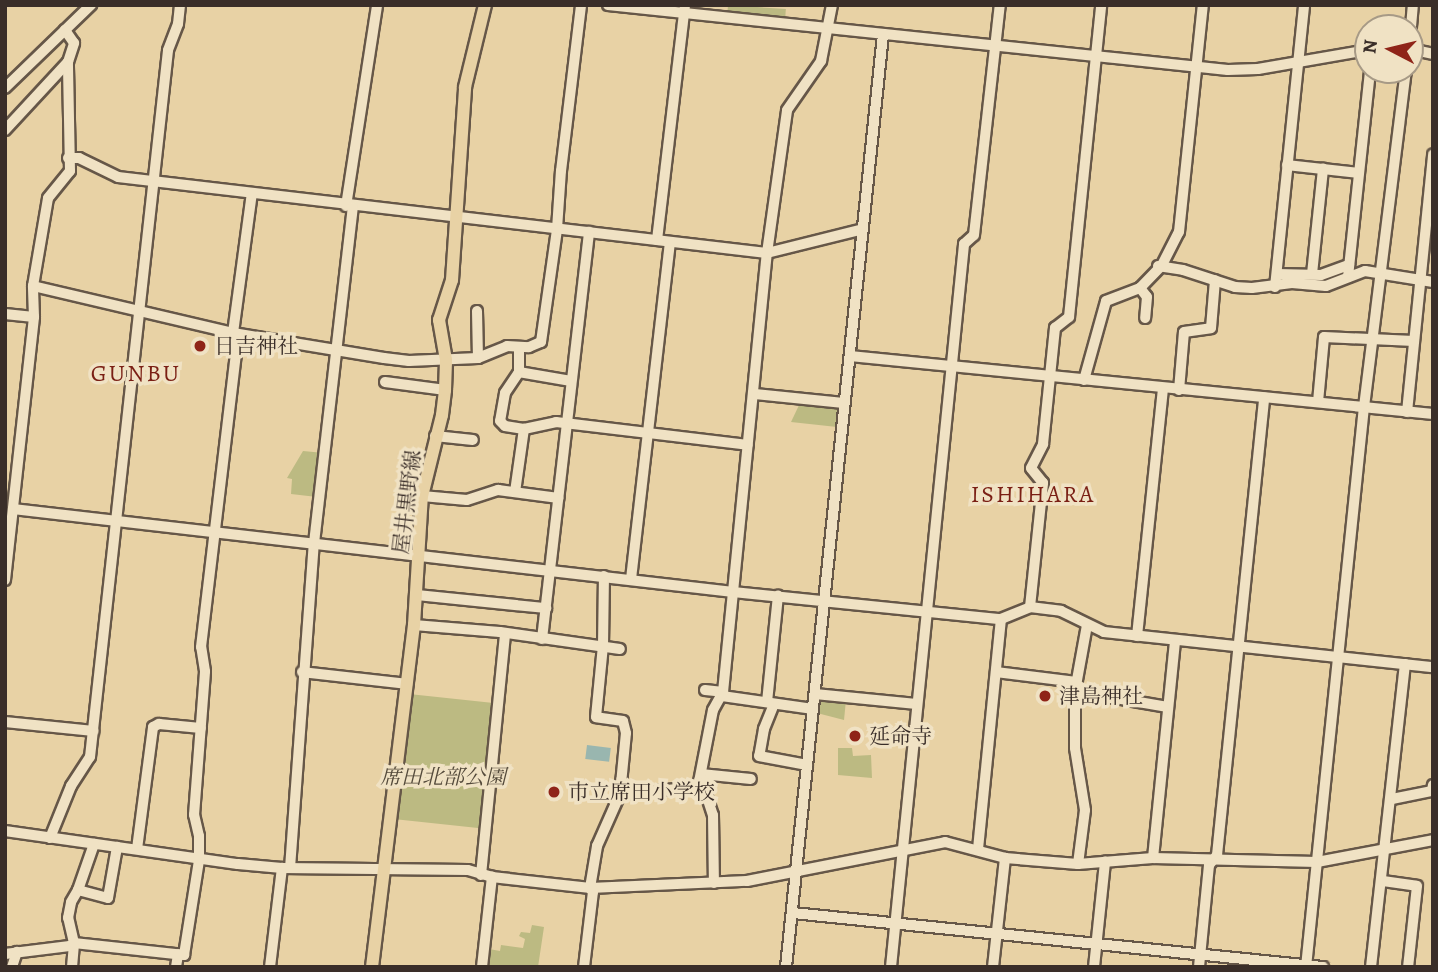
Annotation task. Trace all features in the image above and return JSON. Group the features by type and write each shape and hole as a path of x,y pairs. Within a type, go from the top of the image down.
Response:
{"main road":[{"name":"屋井黒野線","path":"372,967 414,625 422,496 442,415 445,390 446,360 439,320 452,280 465,87 485,5"}],"street":[{"path":"50,838 71,786 90,757 168,50 178,24 180,5"},
{"path":"270,967 286,868 314,543 337,352 350,206 377,5"},
{"path":"33,286 236,334 337,352 409,361 478,358 507,346 519,347 541,342 558,229 561,171 581,5"},
{"path":"608,5 685,10 1197,67 1246,70 1354,52"},
{"path":"698,788 713,710 722,694 755,394 767,253 787,110 821,61 832,5"},
{"path":"891,967 964,244 974,235 1000,5"},
{"path":"1030,607 1043,483 1031,468 1042,444 1055,328 1069,317 1101,5"},
{"path":"1084,380 1106,301 1140,288 1158,267 1179,232 1203,5"},
{"path":"1275,287 1304,5"},
{"path":"5,88 87,7"},
{"path":"657,240 685,10"},
{"path":"5,580 10,514 34,317 33,286 48,198 70,172 68,62 74,43 65,30"},
{"path":"786,967 883,34"},
{"path":"5,130 68,62"},
{"path":"1349,271 1369,84"},
{"path":"1306,966 1379,272 1404,84"},
{"path":"1407,412 1433,154"},
{"path":"68,158 79,158 118,177 154,182 767,253 863,229"},
{"path":"1287,165 1359,173"},
{"path":"1312,274 1323,169"},
{"path":"5,954 70,946 74,943 184,955 199,860 199,836 194,815 205,671 201,648 252,194"},
{"path":"542,639 589,232"},
{"path":"631,579 670,242"},
{"path":"1158,267 1235,287 1275,287 1292,283 1326,286 1349,271"},
{"path":"1277,274 1365,271 1433,282"},
{"path":"1179,390 1184,332 1210,328 1215,280"},
{"path":"1140,288 1147,297 1145,318"},
{"path":"477,312 473,331 478,358"},
{"path":"5,314 34,317"},
{"path":"1318,402 1324,337 1372,337 1414,341"},
{"path":"519,347 519,372 505,393 500,421 505,426 524,429 556,422 748,446"},
{"path":"850,356 1433,414"},
{"path":"519,372 571,381"},
{"path":"385,382 445,390"},
{"path":"1137,636 1163,388"},
{"path":"755,394 844,403"},
{"path":"1199,967 1209,865 1217,855 1265,397"},
{"path":"515,492 524,429"},
{"path":"435,436 473,440"},
{"path":"422,496 467,500 499,491 558,498"},
{"path":"10,514 117,521 733,592 1001,619 1030,607 1061,611 1104,632 1433,667"},
{"path":"584,967 593,892 590,888 597,846 620,794 626,733 623,721 596,717 603,646 604,576"},
{"path":"417,595 546,608"},
{"path":"778,596 770,703 759,756 807,765"},
{"path":"978,849 1001,619"},
{"path":"414,625 621,649"},
{"path":"1078,864 1085,810 1075,748 1076,686 1087,625"},
{"path":"481,875 505,634"},
{"path":"1153,858 1175,640"},
{"path":"1371,967 1392,799 1405,664"},
{"path":"302,672 407,684"},
{"path":"996,672 1076,686 1168,707"},
{"path":"705,690 813,709"},
{"path":"815,694 917,704"},
{"path":"5,722 94,731"},
{"path":"137,849 153,727 159,724 201,728"},
{"path":"701,774 751,779"},
{"path":"1392,799 1432,791 1433,785"},
{"path":"620,794 698,788 707,797 713,815 714,883"},
{"path":"5,831 199,860 286,868 468,870 492,877 590,888 747,881 945,842 1006,858 1078,864 1153,858 1317,862 1433,840"},
{"path":"72,967 74,943 68,918 71,902 94,844"},
{"path":"78,890 108,898 117,847"},
{"path":"993,967 1006,858"},
{"path":"1094,967 1105,862"},
{"path":"482,967 492,877"},
{"path":"1382,881 1417,886 1408,967"},
{"path":"793,913 1324,967"},
{"path":"12,967 17,952"},
{"path":"176,967 178,954"}],"green space":[{"path":"728,5 786,9 785,18 727,14"},
{"path":"801,401 839,405 837,427 791,422"},
{"path":"303,451 324,453 317,497 291,494 292,479 287,478"},
{"name":"席田北部公園","path":"409,694 494,703 480,828 396,819"},
{"path":"818,700 846,700 844,720 817,713"},
{"path":"838,748 852,748 853,756 871,755 872,778 838,775"},
{"path":"532,925 544,927 538,967 486,967 489,949 500,951 501,945 523,948 525,939 519,936 521,932 530,933"}],"water":[{"path":"587,745 611,748 609,762 585,759"}],"place":[{"name":"日吉神社","path":"200,346"},
{"name":"津島神社","path":"1045,696"},
{"name":"延命寺","path":"855,736"},
{"name":"市立席田小学校","path":"554,792"}],"district":[{"name":"GUNBU","path":"136,374"},
{"name":"ISHIHARA","path":"1033,495"}]}
